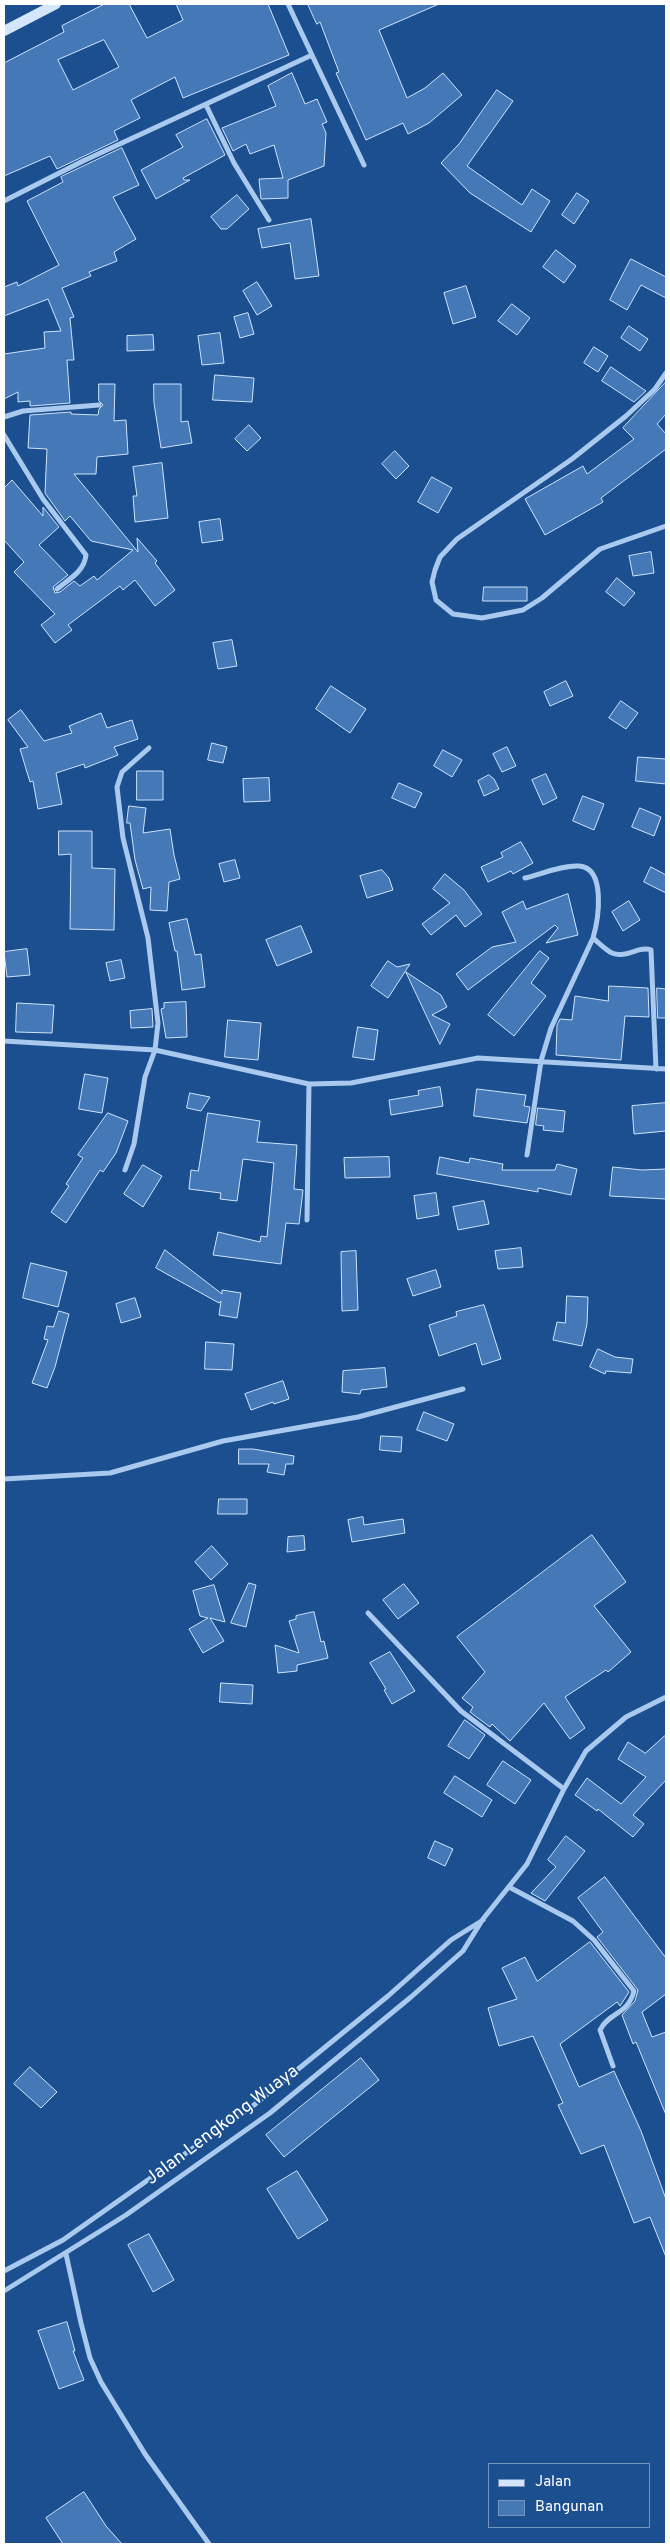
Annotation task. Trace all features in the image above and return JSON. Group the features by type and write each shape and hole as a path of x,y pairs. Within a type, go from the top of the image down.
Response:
{"street":[{"path":"4,31 41,7 56,4"},
{"path":"288,4 364,165"},
{"path":"4,201 312,55"},
{"path":"206,105 234,163 269,220"},
{"path":"666,373 655,389 626,416 547,478 467,530 450,546 440,557 434,570 432,582 436,600 453,614 482,618 523,610 542,598 600,549 666,526"},
{"path":"4,417 23,411 99,405"},
{"path":"4,435 44,499 86,555 85,563 79,572 57,589"},
{"path":"125,1170 134,1144 145,1078 155,1050 158,1024 148,938 122,838 117,787 122,772 149,748"},
{"path":"525,878 581,866 590,870 597,885 599,905 593,938 574,974 550,1028 541,1061 527,1155"},
{"path":"593,938 613,953 620,954 646,949 651,950 656,1069"},
{"path":"4,1040 155,1050 309,1084 351,1083 478,1058 666,1069"},
{"path":"307,1220 309,1084"},
{"path":"4,1479 110,1473 223,1441 358,1417 463,1389"},
{"path":"368,1613 461,1712 564,1789"},
{"name":"Jalan Lengkong Wuaya","path":"4,2291 126,2215 270,2113 411,1997 463,1951 483,1919 537,1848 579,1761 604,1734 626,1717 666,1697"},
{"path":"509,1887 573,1921 594,1940 634,1991 632,2001 624,2011 603,2024 600,2030 612,2066"},
{"name":"Jalan Lengkong Wuaya","path":"4,2271 63,2240 254,2105 388,1996 464,1929 483,1919"},
{"path":"66,2254 88,2349 101,2382 145,2454 209,2544"}],"building":[{"path":"105,4 129,4 147,38 183,20 176,4 268,4 289,55 183,98 175,77 131,100 140,118 114,131 118,140 57,169 50,156 4,176 4,63 64,32 62,26","holes":["104,40 119,67 73,90 58,60"]},
{"path":"308,4 439,4 379,30 407,98 425,88 443,73 462,95 429,123 408,134 403,123 366,140 336,73 339,72 320,22 317,24"},
{"path":"292,73 305,104 317,99 327,122 322,124 326,133 324,166 288,180 288,198 261,199 259,179 283,178 274,145 250,154 246,144 233,151 222,128 276,106 268,86"},
{"path":"497,90 513,101 467,166 522,205 532,189 550,201 531,232 470,193 441,163 459,144"},
{"path":"207,119 225,155 183,178 184,180 190,180 156,199 141,170 183,147 176,135"},
{"path":"122,148 139,185 113,197 136,239 114,252 117,261 89,272 91,276 62,288 74,317 70,318 74,360 67,360 70,403 30,406 30,401 18,402 18,392 4,399 4,354 45,348 44,332 61,331 48,299 4,316 4,287 17,282 18,286 59,265 27,201 63,182 61,177"},
{"path":"577,193 589,201 574,224 562,215"},
{"path":"237,195 249,209 227,229 221,229 211,217"},
{"path":"311,219 319,276 295,279 290,243 262,248 258,229"},
{"path":"556,250 576,266 564,283 543,267"},
{"path":"631,259 666,277 666,298 641,285 627,310 610,300"},
{"path":"257,282 272,306 257,315 243,291"},
{"path":"466,286 476,317 453,324 444,293"},
{"path":"512,304 530,318 517,335 498,321"},
{"path":"248,313 254,334 240,338 234,317"},
{"path":"629,326 648,339 640,351 621,338"},
{"path":"220,333 224,363 202,365 198,336"},
{"path":"153,335 154,350 127,351 127,336"},
{"path":"594,347 608,356 598,372 584,363"},
{"path":"611,367 646,391 634,402 602,381"},
{"path":"215,375 254,378 252,402 213,400"},
{"path":"666,382 666,414 657,424 666,434 666,449 601,498 603,502 545,535 525,499 583,466 587,474 634,439 623,428"},
{"path":"99,384 115,384 114,421 126,420 128,454 97,457 96,474 74,474 138,552 137,538 157,561 155,563 175,590 155,606 135,580 123,590 120,586 68,625 72,630 55,643 41,625 55,614 14,572 24,562 4,540 4,488 12,480 43,516 43,507 59,527 39,545 68,575 53,587 55,593 60,592 74,581 80,586 94,576 97,580 133,550 91,541 70,516 65,521 45,493 47,449 28,448 30,415 71,412 71,414 98,415 99,409 103,405 99,401"},
{"path":"154,384 181,384 181,422 188,421 192,443 161,448 154,403"},
{"path":"249,425 261,438 247,451 235,439"},
{"path":"395,451 409,466 396,479 382,464"},
{"path":"162,463 168,518 135,522 133,496 137,496 133,467"},
{"path":"432,477 452,488 438,513 418,502"},
{"path":"220,519 223,540 202,543 199,522"},
{"path":"651,552 654,573 633,576 629,556"},
{"path":"617,578 635,593 624,606 606,592"},
{"path":"484,587 527,587 527,601 483,601"},
{"path":"232,640 237,666 218,669 213,643"},
{"path":"566,681 573,696 550,706 544,692"},
{"path":"331,686 366,709 350,733 316,709"},
{"path":"621,701 638,713 626,729 609,718"},
{"path":"21,710 44,741 72,733 69,726 101,713 107,728 132,720 138,739 114,747 118,755 85,768 84,764 56,773 62,804 38,809 33,781 30,782 20,749 28,747 8,720"},
{"path":"212,743 227,747 223,763 208,760"},
{"path":"507,747 516,766 502,772 493,754"},
{"path":"443,750 462,760 452,777 434,766"},
{"path":"638,757 666,759 666,784 636,781"},
{"path":"137,771 163,771 163,800 137,800"},
{"path":"546,774 557,798 543,805 532,780"},
{"path":"489,775 494,779 499,789 484,796 478,781"},
{"path":"269,778 270,801 244,802 243,779"},
{"path":"399,783 422,793 415,808 392,798"},
{"path":"583,796 604,804 594,830 573,821"},
{"path":"129,806 146,808 143,833 170,829 180,879 169,882 167,911 150,910 151,887 143,889 135,860 130,823 127,823"},
{"path":"640,808 661,817 654,836 632,827"},
{"path":"59,831 92,831 92,868 115,869 114,930 70,929 71,854 59,855"},
{"path":"521,842 533,863 513,874 511,871 488,882 481,867 503,857 501,853"},
{"path":"235,860 240,878 224,882 219,864"},
{"path":"651,867 666,875 666,893 644,882"},
{"path":"382,870 389,878 393,890 367,898 360,876"},
{"path":"445,874 464,890 482,914 465,927 456,915 431,935 422,924 450,903 433,889"},
{"path":"568,894 578,935 546,943 558,928 555,925 468,990 456,974 492,947 516,942 502,912 523,901 526,909"},
{"path":"629,901 640,920 623,931 612,912"},
{"path":"187,919 195,955 201,954 205,987 182,990 177,951 175,951 169,923"},
{"path":"301,926 312,952 277,966 266,940"},
{"path":"27,949 30,975 7,977 4,952"},
{"path":"540,951 549,958 531,983 546,996 514,1036 488,1015"},
{"path":"121,960 125,978 110,981 106,963"},
{"path":"388,961 397,967 410,964 388,998 371,986"},
{"path":"406,972 441,995 447,1007 432,1015 450,1024 440,1044"},
{"path":"609,986 648,988 649,1017 625,1016 621,1060 556,1055 557,1025 560,1019 572,1020 575,996 608,1001"},
{"path":"657,988 666,989 666,1018 658,1018"},
{"path":"186,1002 187,1037 166,1038 161,1009 164,1008 164,1003"},
{"path":"17,1003 54,1005 52,1033 16,1032"},
{"path":"152,1009 153,1027 131,1028 130,1011"},
{"path":"228,1020 261,1023 258,1060 225,1057"},
{"path":"358,1027 378,1030 374,1060 353,1057"},
{"path":"85,1074 108,1078 102,1113 79,1109"},
{"path":"440,1087 443,1106 391,1115 389,1100 419,1095 418,1091"},
{"path":"477,1089 526,1095 524,1106 530,1107 527,1123 474,1116"},
{"path":"190,1093 210,1097 201,1111 187,1108"},
{"path":"666,1103 666,1131 634,1134 632,1106"},
{"path":"538,1108 565,1111 563,1132 543,1130 544,1126 536,1125"},
{"path":"108,1113 128,1121 116,1153 103,1172 100,1170 66,1223 51,1212 69,1186 66,1184 83,1158 78,1155"},
{"path":"208,1113 260,1121 257,1142 297,1145 294,1189 303,1190 299,1224 286,1223 281,1264 213,1255 218,1232 260,1242 261,1236 267,1237 274,1163 243,1159 237,1201 220,1199 221,1193 189,1189 191,1170 198,1171"},
{"path":"389,1157 390,1177 345,1178 344,1158"},
{"path":"440,1157 469,1163 470,1158 503,1164 502,1170 555,1170 557,1164 577,1169 571,1195 538,1188 538,1192 437,1174"},
{"path":"143,1165 162,1176 143,1207 124,1194"},
{"path":"613,1167 642,1170 666,1169 666,1199 610,1196"},
{"path":"436,1193 439,1215 417,1219 414,1196"},
{"path":"484,1201 489,1224 458,1230 453,1207"},
{"path":"521,1248 523,1267 498,1269 495,1251"},
{"path":"165,1250 222,1294 222,1290 241,1293 237,1318 219,1315 221,1301 219,1303 156,1268"},
{"path":"356,1251 358,1310 342,1311 341,1252"},
{"path":"31,1263 67,1272 58,1307 23,1298"},
{"path":"436,1270 441,1287 413,1296 407,1279"},
{"path":"567,1296 588,1297 587,1324 582,1346 553,1340 557,1322 565,1323"},
{"path":"135,1298 141,1317 121,1323 116,1304"},
{"path":"484,1305 501,1359 482,1365 476,1343 439,1356 429,1325 457,1316 456,1312"},
{"path":"59,1311 69,1314 55,1367 47,1388 32,1383 48,1340 44,1339 47,1326 53,1327"},
{"path":"206,1342 234,1344 232,1370 205,1369"},
{"path":"598,1349 615,1357 633,1359 631,1373 606,1371 605,1374 590,1367"},
{"path":"385,1368 387,1387 361,1390 360,1394 342,1392 343,1371"},
{"path":"283,1381 289,1399 274,1404 273,1402 251,1410 245,1394"},
{"path":"424,1412 454,1424 447,1441 417,1430"},
{"path":"381,1436 402,1437 401,1452 380,1450"},
{"path":"239,1449 253,1449 294,1456 293,1464 286,1464 284,1475 267,1472 269,1464 239,1464"},
{"path":"219,1499 247,1499 247,1514 218,1514"},
{"path":"363,1517 364,1525 403,1519 405,1533 352,1542 348,1520"},
{"path":"592,1535 626,1582 594,1606 631,1652 608,1672 606,1670 565,1697 585,1728 570,1739 544,1703 510,1741 492,1724 490,1727 470,1712 473,1707 462,1698 485,1672 457,1637"},
{"path":"304,1536 305,1550 287,1552 288,1537"},
{"path":"212,1546 228,1564 211,1580 195,1562"},
{"path":"249,1583 256,1585 246,1627 231,1623"},
{"path":"404,1584 419,1603 398,1619 383,1600"},
{"path":"214,1585 225,1622 210,1618 224,1641 203,1653 189,1629 208,1618 200,1616 193,1591"},
{"path":"314,1612 321,1642 324,1641 328,1658 297,1665 297,1671 278,1673 275,1645 299,1653 289,1621 296,1619 296,1616"},
{"path":"390,1652 415,1691 392,1704 384,1690 386,1689 370,1663"},
{"path":"221,1683 253,1685 252,1704 220,1702"},
{"path":"465,1720 485,1735 469,1759 448,1746"},
{"path":"666,1735 666,1780 633,1815 644,1824 633,1837 598,1809 597,1811 575,1795 587,1778 621,1804 646,1777 618,1759 628,1742 645,1753"},
{"path":"503,1761 531,1780 515,1804 487,1785"},
{"path":"455,1776 492,1800 482,1817 444,1793"},
{"path":"566,1836 585,1851 545,1901 531,1893 556,1867 548,1860"},
{"path":"435,1841 453,1849 445,1866 428,1858"},
{"path":"605,1877 666,1958 666,1994 642,2012 652,2037 666,2032 666,2115 636,2042 633,2044 622,2015 635,2001 638,1990 597,1937 603,1932 578,1898"},
{"path":"590,1942 629,1992 620,2006 617,2002 560,2044 579,2087 614,2071 641,2131 666,2199 666,2257 650,2217 634,2223 604,2145 581,2154 558,2105 563,2103 533,2036 499,2046 488,2008 517,1999 502,1968 525,1957 537,1981"},
{"path":"361,2058 379,2080 284,2157 266,2135"},
{"path":"30,2067 57,2092 41,2108 14,2084"},
{"path":"297,2171 328,2220 298,2239 267,2189"},
{"path":"149,2234 174,2280 153,2292 128,2245"},
{"path":"67,2322 75,2351 73,2351 84,2380 59,2389 38,2331"},
{"path":"84,2492 106,2526 122,2544 63,2544 46,2518"}]}
